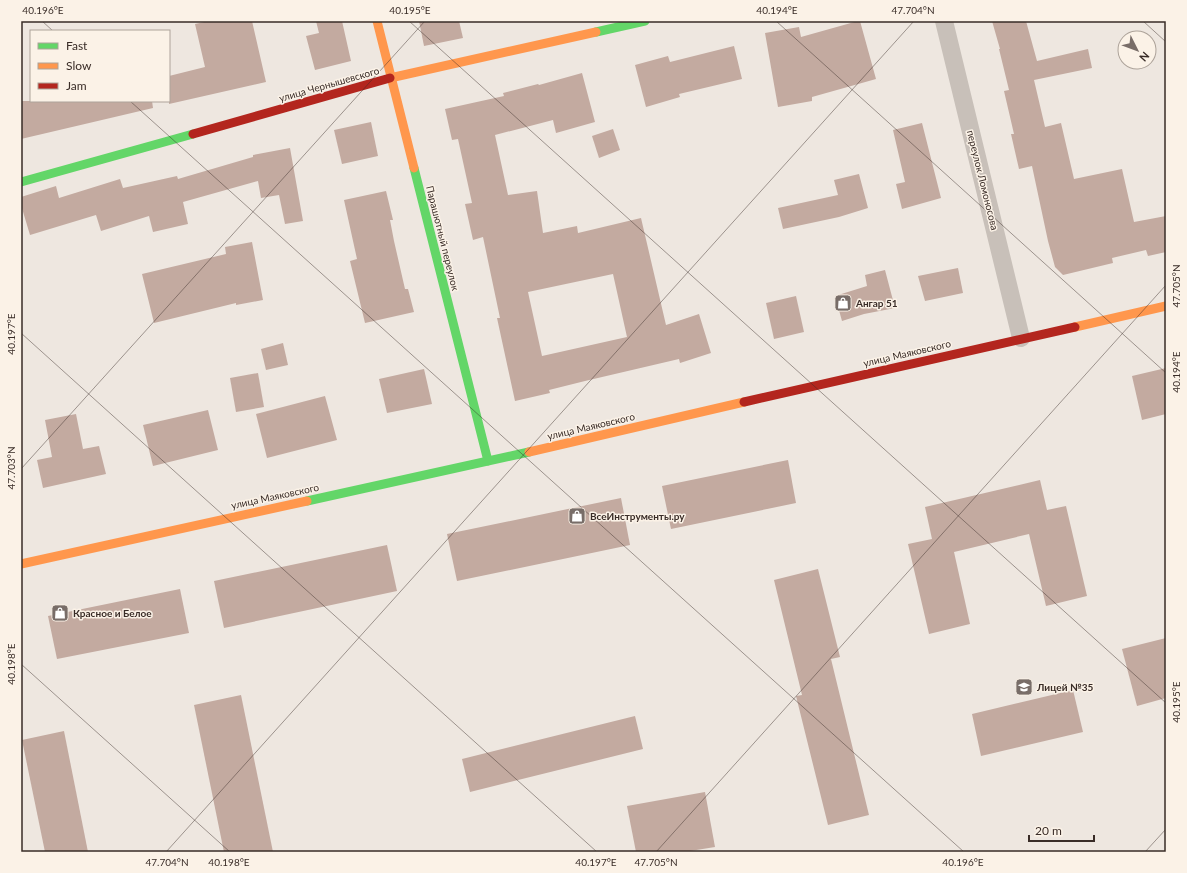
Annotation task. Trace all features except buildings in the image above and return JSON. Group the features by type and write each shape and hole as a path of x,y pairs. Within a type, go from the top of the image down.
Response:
{"main road":[{"name":"Парашютный переулок","path":"377,21 488,461"},
{"name":"улица Чернышевского","path":"21,182 391,78 646,21"},
{"name":"улица Маяковского","path":"21,564 488,461 1166,306"}],"street":[{"name":"переулок Ломоносова","path":"944,21 1021,338"}],"traffic: fast":[{"path":"596,32 645,21"},
{"path":"21,182 193,134"},
{"path":"414,168 488,461"},
{"path":"307,501 529,452"}],"traffic: slow":[{"path":"377,21 414,168"},
{"path":"390,78 596,32"},
{"path":"1075,327 1166,306"},
{"path":"529,452 744,402"},
{"path":"21,564 307,501"}],"traffic: jam":[{"path":"193,134 390,78"},
{"path":"744,402 1075,327"}],"place":[{"name":"Ангар 51","path":"843,303"},
{"name":"ВсеИнструменты.ру","path":"577,516"},
{"name":"Красное и Белое","path":"60,613"},
{"name":"Лицей №35","path":"1024,687"}]}
